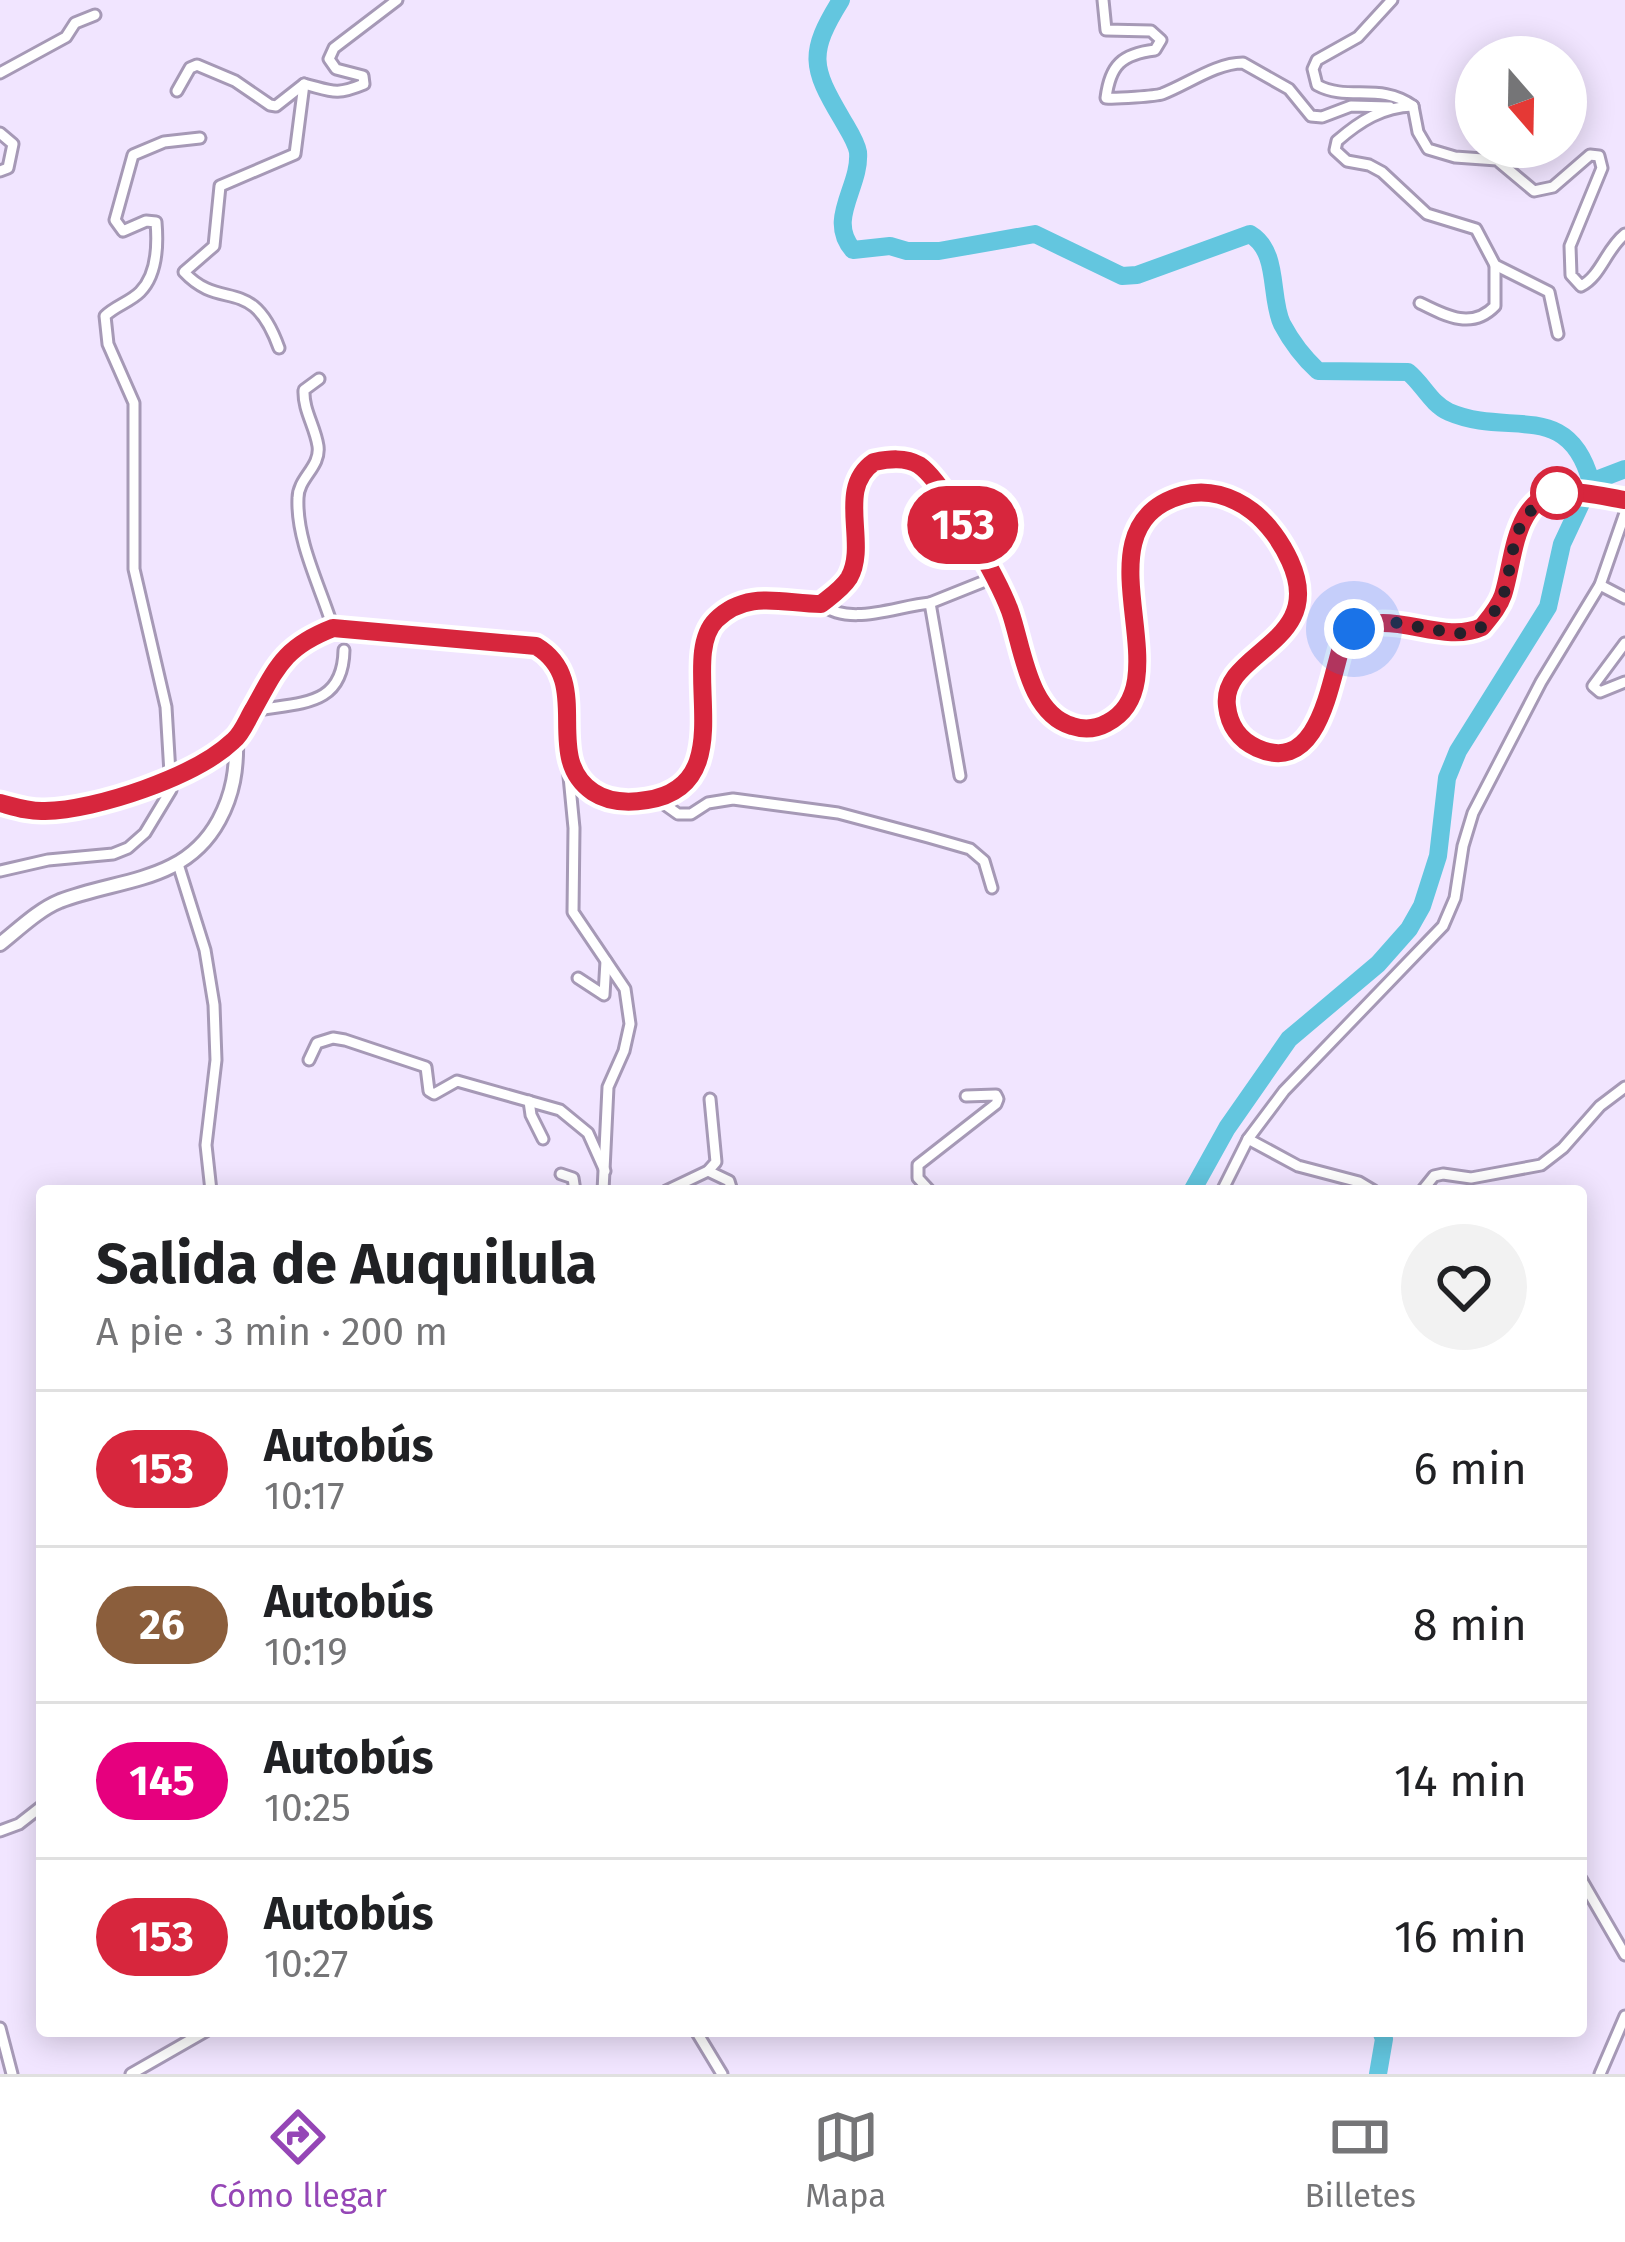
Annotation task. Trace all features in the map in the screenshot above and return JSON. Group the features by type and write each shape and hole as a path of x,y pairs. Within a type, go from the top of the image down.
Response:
{"main road":[{"path":"0,803 32,811 68,809 125,794 205,761 236,740 273,669 287,653 333,628 536,646 556,661 565,677 567,749 593,792 621,802 657,799 691,772 702,747 702,659 716,620 736,606 764,598 821,604 850,575 855,494 867,466 884,460 906,460 927,472 995,578 1047,711 1068,725 1095,728 1124,710 1134,685 1130,555 1140,527 1164,502 1186,494 1211,492 1249,508 1289,558 1298,579 1298,606 1286,628 1235,678 1226,703 1231,724 1246,742 1283,753 1304,742 1318,727 1344,638 1354,629 1392,622 1458,634 1482,627 1504,594 1522,521 1542,500 1570,492 1625,500"}],"street":[{"path":"304,84 335,93 364,84 363,76 336,69 329,59 347,35 397,0"},
{"path":"1103,0 1106,30 1151,31 1161,40 1155,50 1120,60 1109,72 1106,98 1137,93 1156,97 1214,70 1243,63 1289,89 1311,116 1351,106 1413,106"},
{"path":"1392,0 1358,37 1317,60 1314,80 1324,90 1384,92 1413,106"},
{"path":"0,74 66,37 76,23 94,15"},
{"path":"177,91 197,64 236,81 270,105 276,106 304,84"},
{"path":"279,348 269,320 255,304 200,285 184,272 214,246 220,186 295,154 304,84"},
{"path":"1413,106 1418,132 1428,149 1455,157 1497,160 1534,191 1553,187 1589,154 1599,156 1602,168 1570,246 1570,275 1581,286 1589,282 1610,245 1625,234"},
{"path":"1390,107 1346,133 1336,141 1335,150 1347,161 1369,164 1382,172 1426,214 1476,230 1495,266 1495,306 1481,319 1466,321 1420,303"},
{"path":"0,133 13,144 8,168 0,171"},
{"path":"0,871 128,848 159,814 171,790 166,707 134,569 134,403 108,344 105,316 139,294 151,275 158,242 156,222 123,231 115,220 133,155 164,142 200,138"},
{"path":"1495,266 1549,292 1558,334"},
{"path":"319,379 304,390 319,447 298,500 309,555 333,628"},
{"path":"1225,1185 1248,1139 1284,1091 1443,926 1456,898 1472,813 1541,682 1600,585 1625,513"},
{"path":"821,604 850,616 930,604 995,578"},
{"path":"1600,585 1625,598"},
{"path":"930,604 960,776"},
{"path":"1625,644 1593,686 1600,692 1625,682"},
{"path":"252,711 332,692 344,676 344,650"},
{"path":"0,944 57,903 178,865 208,841 235,777 236,740"},
{"path":"567,749 574,828 573,912 625,989 630,1024 608,1087 604,1185"},
{"path":"657,799 677,814 691,814 708,803 733,799 838,813 970,849 984,861 992,888"},
{"path":"178,865 205,950 214,1005 215,1060 206,1145 210,1185"},
{"path":"578,978 604,994 606,956"},
{"path":"309,1060 317,1043 345,1040 426,1067 429,1091 434,1094 457,1081 560,1110 588,1133 605,1171"},
{"path":"1427,1185 1443,1174 1471,1178 1541,1165 1625,1087"},
{"path":"924,1185 918,1178 917,1165 998,1099 996,1095 966,1096"},
{"path":"679,1185 716,1162 710,1099"},
{"path":"529,1101 543,1139"},
{"path":"1248,1139 1298,1166 1364,1185"},
{"path":"708,1171 730,1185"},
{"path":"561,1174 573,1178 574,1185"},
{"path":"0,1831 36,1811"},
{"path":"1587,1889 1625,1955"},
{"path":"1600,2074 1625,2016"},
{"path":"0,2028 12,2074"},
{"path":"130,2074 195,2037"},
{"path":"700,2037 722,2074"}],"waterway":[{"path":"841,0 823,34 818,60 824,86 858,152 843,227 853,250 890,246 939,251 1035,234 1122,276 1137,275 1250,234 1270,263 1282,324 1318,371 1408,372 1449,412 1552,430 1568,439 1581,456 1591,482 1562,544 1548,607 1458,751 1447,778 1438,856 1422,906 1378,964 1289,1039 1227,1128 1195,1185"},
{"path":"1591,482 1625,469"},
{"path":"1378,2074 1383,2037"}],"bus line":[{"name":"153","path":"0,803 32,811 68,809 125,794 205,761 236,740 273,669 287,653 333,628 536,646 556,661 565,677 567,749 584,783 593,792 621,802 657,799 691,772 702,747 702,659 710,628 724,613 748,601 764,598 821,604 844,584 854,565 859,480 874,462 896,459 916,464 936,483 995,578 1039,698 1058,721 1081,729 1116,718 1130,700 1137,665 1130,555 1140,527 1164,502 1186,494 1211,492 1249,508 1289,558 1298,579 1298,606 1286,628 1235,678 1226,703 1231,724 1246,742 1283,753 1304,742 1318,727 1344,638 1354,629 1392,622 1458,634 1482,627 1504,594 1514,543 1532,507 1555,494 1570,492 1625,500"}],"route":[{"path":"1354,629 1392,622 1458,634 1482,627 1504,594 1522,521 1532,507 1557,493"}]}
